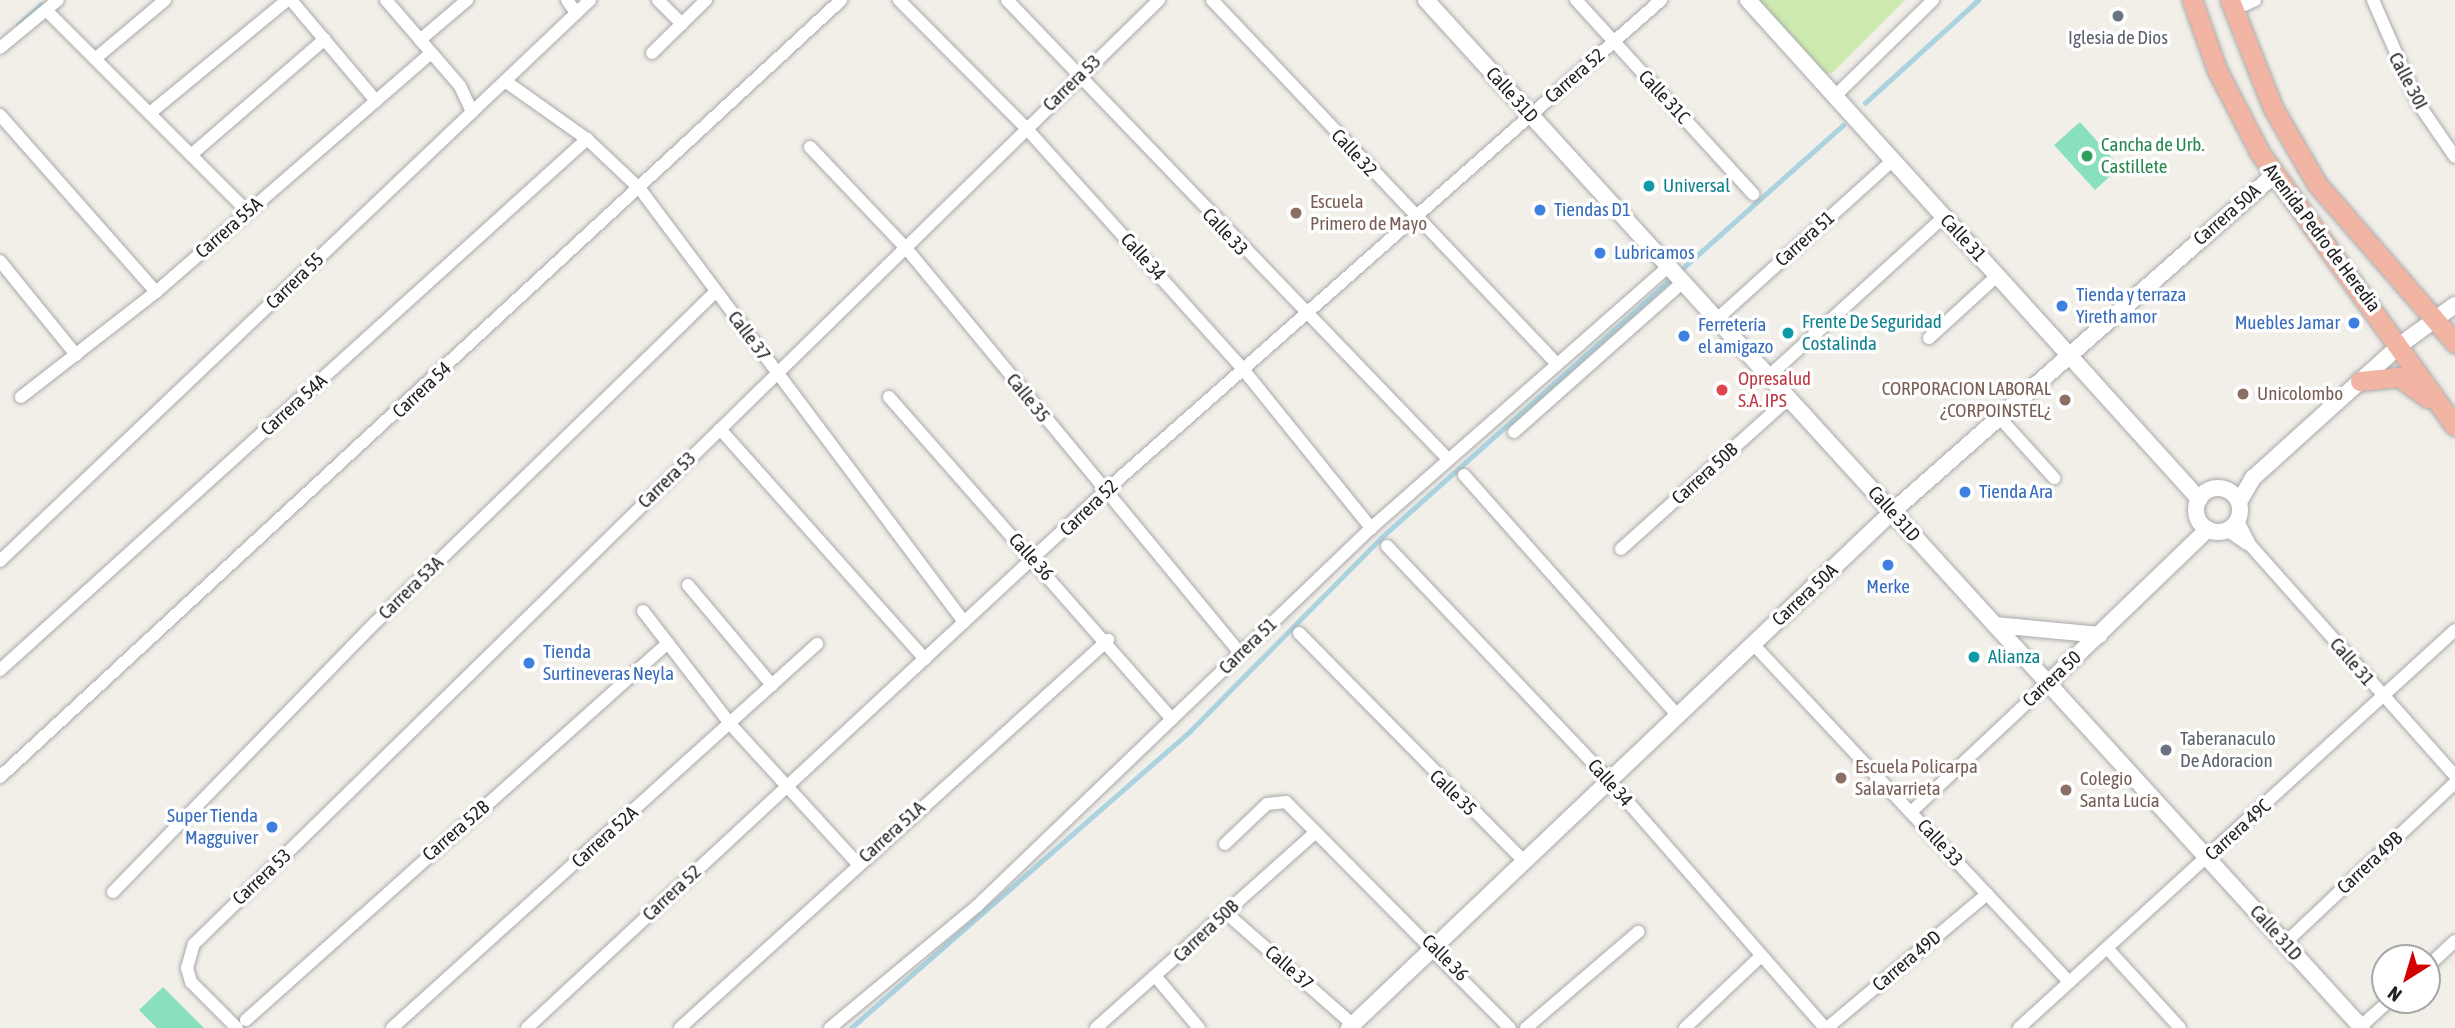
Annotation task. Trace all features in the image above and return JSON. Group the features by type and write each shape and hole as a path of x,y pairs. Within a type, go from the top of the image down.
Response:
{"highway":[{"name":"Avenida Pedro de Heredia","path":"2192,0 2217,70 2274,175 2400,345 2454,425"},
{"name":"Avenida Pedro de Heredia","path":"2235,3 2304,164 2352,230 2455,343"},
{"path":"2360,381 2383,375 2406,380 2454,425"}],"street":[{"path":"96,58 166,0"},
{"path":"149,113 289,0 376,101"},
{"path":"386,0 431,53 472,112"},
{"path":"420,40 467,0"},
{"path":"567,0 576,13"},
{"name":"Carrera 55","path":"0,561 590,0"},
{"path":"658,0 682,24"},
{"path":"652,54 706,0"},
{"name":"Carrera 54","path":"0,777 640,189 841,0"},
{"name":"Calle 34","path":"899,0 1026,128 1242,368 1371,528"},
{"name":"Calle 33","path":"1007,0 1304,316 1448,459"},
{"name":"Carrera 53","path":"241,1024 191,982 187,968 194,944 906,248 1079,75 1159,0"},
{"name":"Calle 32","path":"1212,0 1412,215 1556,363"},
{"name":"Calle 31D","path":"1426,0 2361,1027"},
{"name":"Calle 31C","path":"1576,0 1753,194"},
{"name":"Carrera 52","path":"527,1028 964,622 1034,561 1103,493 1304,316 1412,215 1661,0"},
{"name":"Calle 31","path":"1748,0 2068,354 2181,473 2199,499"},
{"path":"1835,96 1933,0"},
{"path":"2235,3 2255,0"},
{"name":"Calle 30I","path":"2372,0 2413,92 2455,157"},
{"path":"0,48 53,3 96,58 248,212"},
{"path":"191,155 325,39"},
{"name":"Carrera 55A","path":"21,397 156,292 431,53"},
{"name":"Calle 37","path":"505,81 587,139 640,189 964,622"},
{"path":"0,115 156,292"},
{"name":"Carrera 54A","path":"0,670 587,139"},
{"name":"Calle 35","path":"810,147 906,248 1103,493 1240,653"},
{"name":"Carrera 51","path":"1717,319 1892,160"},
{"name":"Carrera 50A","path":"1351,1026 1435,948 1606,778 1892,512 2274,175"},
{"path":"1769,376 1944,217"},
{"path":"0,261 76,355"},
{"name":"Carrera 51","path":"830,1028 977,906 1371,528 1668,267"},
{"path":"1929,338 1998,275"},
{"path":"1514,432 1683,282"},
{"name":"Carrera 53A","path":"113,892 376,622 715,292"},
{"path":"2203,525 2232,525 2239,502 2253,478 2400,345 2455,306"},
{"name":"Calle 36","path":"890,397 1034,561 1108,640 1172,719"},
{"name":"Carrera 50B","path":"1621,549 1789,398"},
{"path":"1998,416 2054,478"},
{"path":"720,429 925,659"},
{"name":"Calle 31","path":"2181,473 2217,488 2239,502"},
{"path":"1464,475 1676,714"},
{"path":"2199,499 2217,488 2253,478"},
{"name":"Carrera 50","path":"1911,812 2100,635 2191,544 2203,525 2199,499"},
{"name":"Calle 31","path":"2232,525 2382,697 2455,776"},
{"name":"Calle 34","path":"1387,546 1606,778 1759,957 1826,1028"},
{"path":"688,585 772,685"},
{"path":"643,611 731,725 857,863"},
{"path":"1995,625 2100,635"},
{"name":"Carrera 49C","path":"2019,1028 2455,629"},
{"name":"Calle 35","path":"1299,634 1523,860"},
{"name":"Carrera 51A","path":"680,1028 857,863 1108,640"},
{"name":"Carrera 52B","path":"241,1024 668,643"},
{"name":"Carrera 52A","path":"392,1028 731,725 817,644"},
{"name":"Calle 33","path":"1753,644 2069,982"},
{"name":"Carrera 49B","path":"2285,943 2455,783"},
{"name":"Calle 36","path":"1225,844 1266,804 1286,802 1435,948 1510,1028"},
{"name":"Carrera 50B","path":"1096,1028 1315,833"},
{"name":"Carrera 49D","path":"1826,1028 1987,894"},
{"name":"Calle 37","path":"1225,912 1351,1026"},
{"path":"1526,1028 1638,932"},
{"path":"2441,954 2455,941"},
{"path":"2107,948 2180,1028"},
{"path":"1685,1028 1759,957"},
{"path":"1156,977 1199,1028"},
{"path":"2361,1027 2375,1014"}],"green space":[{"path":"1757,0 1905,0 1832,73 1823,74"},
{"name":"Cancha de Urb. Castillete","path":"2080,122 2120,167 2095,190 2054,145"},
{"path":"163,987 204,1028 157,1028 139,1010"}],"waterway":[{"path":"1865,103 1978,0"},
{"path":"18,25 41,4"},
{"path":"851,1028 1190,731 1383,536 1843,125"}],"place":[{"name":"Iglesia de Dios","path":"2118,16"},
{"name":"Cancha de Urb. Castillete","path":"2087,156"},
{"name":"Universal","path":"1649,186"},
{"name":"Tiendas D1","path":"1540,210"},
{"name":"Escuela Primero de Mayo","path":"1296,213"},
{"name":"Lubricamos","path":"1600,253"},
{"name":"Tienda y terraza Yireth amor","path":"2062,306"},
{"name":"Muebles Jamar","path":"2354,323"},
{"name":"Frente De Seguridad Costalinda","path":"1788,333"},
{"name":"Ferretería el amigazo","path":"1684,336"},
{"name":"Opresalud S.A. IPS","path":"1722,390"},
{"name":"Unicolombo","path":"2243,394"},
{"name":"CORPORACION LABORAL ¿CORPOINSTEL¿","path":"2065,400"},
{"name":"Tienda Ara","path":"1965,492"},
{"name":"Merke","path":"1888,565"},
{"name":"Alianza","path":"1974,657"},
{"name":"Tienda Surtineveras Neyla","path":"529,663"},
{"name":"Taberanaculo De Adoracion","path":"2166,750"},
{"name":"Escuela Policarpa Salavarrieta","path":"1841,778"},
{"name":"Colegio Santa Lucía","path":"2066,790"},
{"name":"Super Tienda Magguiver","path":"272,827"}]}
